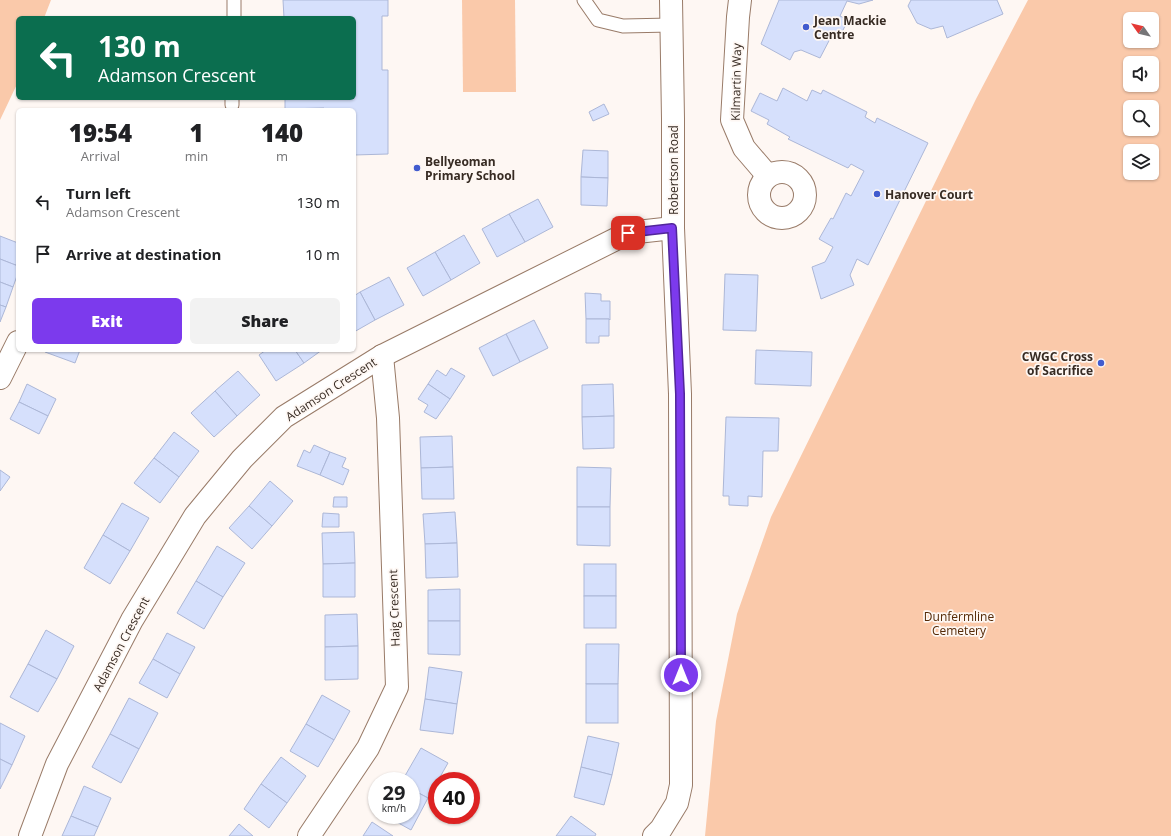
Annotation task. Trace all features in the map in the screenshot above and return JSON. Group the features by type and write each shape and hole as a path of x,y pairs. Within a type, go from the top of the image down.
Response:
{"street":[{"name":"Robertson Road","path":"654,836 661,829 677,803 682,785 680,394 672,228 673,118 671,0"},
{"name":"Kilmartin Way","path":"740,0 732,120 744,148 768,176"},
{"name":"Adamson Crescent","path":"30,836 57,764 132,620 195,516 242,459 284,417 382,356 628,233 672,228"},
{"path":"0,378 16,346"},
{"name":"Haig Crescent","path":"309,836 368,748 397,687 388,418 382,356"}],"lane":[{"path":"234,0 234,16"},
{"path":"584,0 598,20 623,26 671,25"}],"green space":[{"path":"0,0 51,0 45,16 16,16 16,86 0,120"},
{"path":"462,0 515,0 516,92 463,92"},
{"name":"Dunfermline Cemetery","path":"1028,0 1171,0 1171,836 705,836 716,721 737,614 771,517 976,99"}],"building":[{"path":"283,0 388,0 388,16 382,16 382,70 388,70 388,154 356,155 356,108 285,108 285,100 356,100 356,16 284,16"},
{"name":"Jean Mackie Centre","path":"779,0 873,0 859,4 847,1 840,16 848,20 839,38 832,35 820,58 801,50 794,52 790,60 761,44"},
{"name":"Jean Mackie Centre","path":"911,0 997,0 1003,14 947,38 943,26 931,29 917,23 908,6"},
{"name":"Hanover Court","path":"783,88 807,101 812,90 821,94 823,90 867,112 865,117 875,123 877,118 928,143 868,265 857,259 850,275 854,285 821,299 812,267 825,262 833,247 819,239 831,218 833,219 846,193 851,196 864,171 851,164 848,168 788,139 790,137 767,124 769,120 751,111 760,93 777,101"},
{"path":"604,104 609,114 593,121 589,112"},
{"path":"583,150 608,151 608,178 581,177"},
{"path":"581,177 608,178 607,206 581,205"},
{"path":"538,199 553,227 525,242 509,214"},
{"path":"509,214 525,242 497,257 482,229"},
{"path":"464,235 480,263 451,280 435,252"},
{"path":"0,236 16,242 16,265 0,259"},
{"path":"435,252 451,280 423,296 407,268"},
{"path":"0,259 16,265 16,279 13,287 0,282"},
{"path":"725,274 758,275 756,331 723,330"},
{"path":"389,277 404,305 375,320 360,292"},
{"path":"0,282 13,287 6,307 0,305"},
{"path":"360,292 375,320 356,331 356,295"},
{"path":"585,293 601,294 601,301 610,301 610,320 586,319"},
{"path":"0,305 6,307 0,322"},
{"path":"586,319 609,319 609,336 599,336 599,343 586,343"},
{"path":"534,320 548,348 520,362 506,334"},
{"path":"506,334 520,362 493,376 479,348"},
{"path":"756,350 812,352 811,386 755,384"},
{"path":"45,352 79,352 75,363"},
{"path":"263,352 296,352 304,363 276,381 259,355"},
{"path":"296,352 319,352 304,363"},
{"path":"451,368 465,376 450,399 428,384 437,370 446,376"},
{"path":"238,371 260,395 237,416 215,391"},
{"path":"27,384 56,399 48,416 19,402"},
{"path":"428,384 450,399 436,419 424,412 428,405 418,399"},
{"path":"613,384 614,416 582,417 582,385"},
{"path":"215,391 237,416 214,437 191,413"},
{"path":"19,402 48,416 39,434 10,419"},
{"path":"614,416 614,448 583,449 582,417"},
{"path":"726,417 779,418 778,451 763,451 762,497 748,496 748,506 729,505 729,496 723,496"},
{"path":"174,432 199,451 179,477 154,458"},
{"path":"452,436 453,467 421,468 420,437"},
{"path":"314,445 330,452 320,475 297,466 304,450 310,453"},
{"path":"330,452 346,458 342,467 349,470 343,485 320,475"},
{"path":"154,458 179,477 160,503 134,483"},
{"path":"453,467 454,499 422,499 421,468"},
{"path":"577,467 611,468 610,507 577,507"},
{"path":"0,470 10,477 0,491"},
{"path":"270,481 293,501 272,526 249,506"},
{"path":"334,497 347,497 347,507 333,507"},
{"path":"122,503 149,518 130,551 103,535"},
{"path":"249,506 272,526 252,549 229,528"},
{"path":"577,507 610,507 610,546 577,545"},
{"path":"455,512 457,543 425,544 423,514"},
{"path":"323,513 339,514 339,527 322,527"},
{"path":"354,532 355,563 323,564 322,533"},
{"path":"103,535 130,551 110,584 84,568"},
{"path":"457,543 458,577 426,578 425,544"},
{"path":"217,546 245,563 223,597 196,581"},
{"path":"355,563 355,597 323,597 323,564"},
{"path":"584,564 616,564 616,596 584,596"},
{"path":"196,581 223,597 204,629 177,613"},
{"path":"460,589 460,621 428,621 428,590"},
{"path":"584,596 616,596 616,628 584,628"},
{"path":"357,614 358,646 325,647 325,615"},
{"path":"428,621 460,621 460,655 428,654"},
{"path":"46,630 74,646 57,679 28,664"},
{"path":"167,633 195,647 180,674 153,659"},
{"path":"586,644 619,644 618,684 586,684"},
{"path":"358,646 358,679 325,680 325,647"},
{"path":"153,659 180,674 167,698 139,683"},
{"path":"28,664 57,679 38,712 10,697"},
{"path":"429,667 462,672 457,704 425,699"},
{"path":"586,684 618,684 618,723 586,723"},
{"path":"322,695 350,711 334,740 306,724"},
{"path":"129,698 158,713 139,749 110,734"},
{"path":"425,699 457,704 453,734 420,730"},
{"path":"0,723 25,736 12,765 0,759"},
{"path":"306,724 334,740 318,767 290,751"},
{"path":"110,734 139,749 121,783 92,767"},
{"path":"588,736 619,743 612,775 581,767"},
{"path":"421,748 448,763 443,772 428,772 428,798 420,794 420,772 407,772"},
{"path":"281,757 306,776 287,803 261,784"},
{"path":"0,759 12,765 0,789"},
{"path":"581,767 612,775 604,805 574,797"},
{"path":"261,784 287,803 269,828 244,809"},
{"path":"84,786 111,798 98,827 71,816"},
{"path":"420,794 428,798 420,813"},
{"path":"71,816 98,827 94,836 62,836"},
{"path":"571,816 596,834 595,836 556,836"},
{"path":"239,824 253,836 229,836"},
{"path":"371,824 375,824 393,836 363,836"},
{"path":"400,824 414,824 411,830"}],"place":[{"name":"Jean Mackie Centre","path":"806,27"},
{"name":"Bellyeoman Primary School","path":"417,168"},
{"name":"Hanover Court","path":"877,194"},
{"name":"CWGC Cross of Sacrifice","path":"1101,363"}],"route":[{"path":"628,233 672,228 680,394 681,675"}]}
